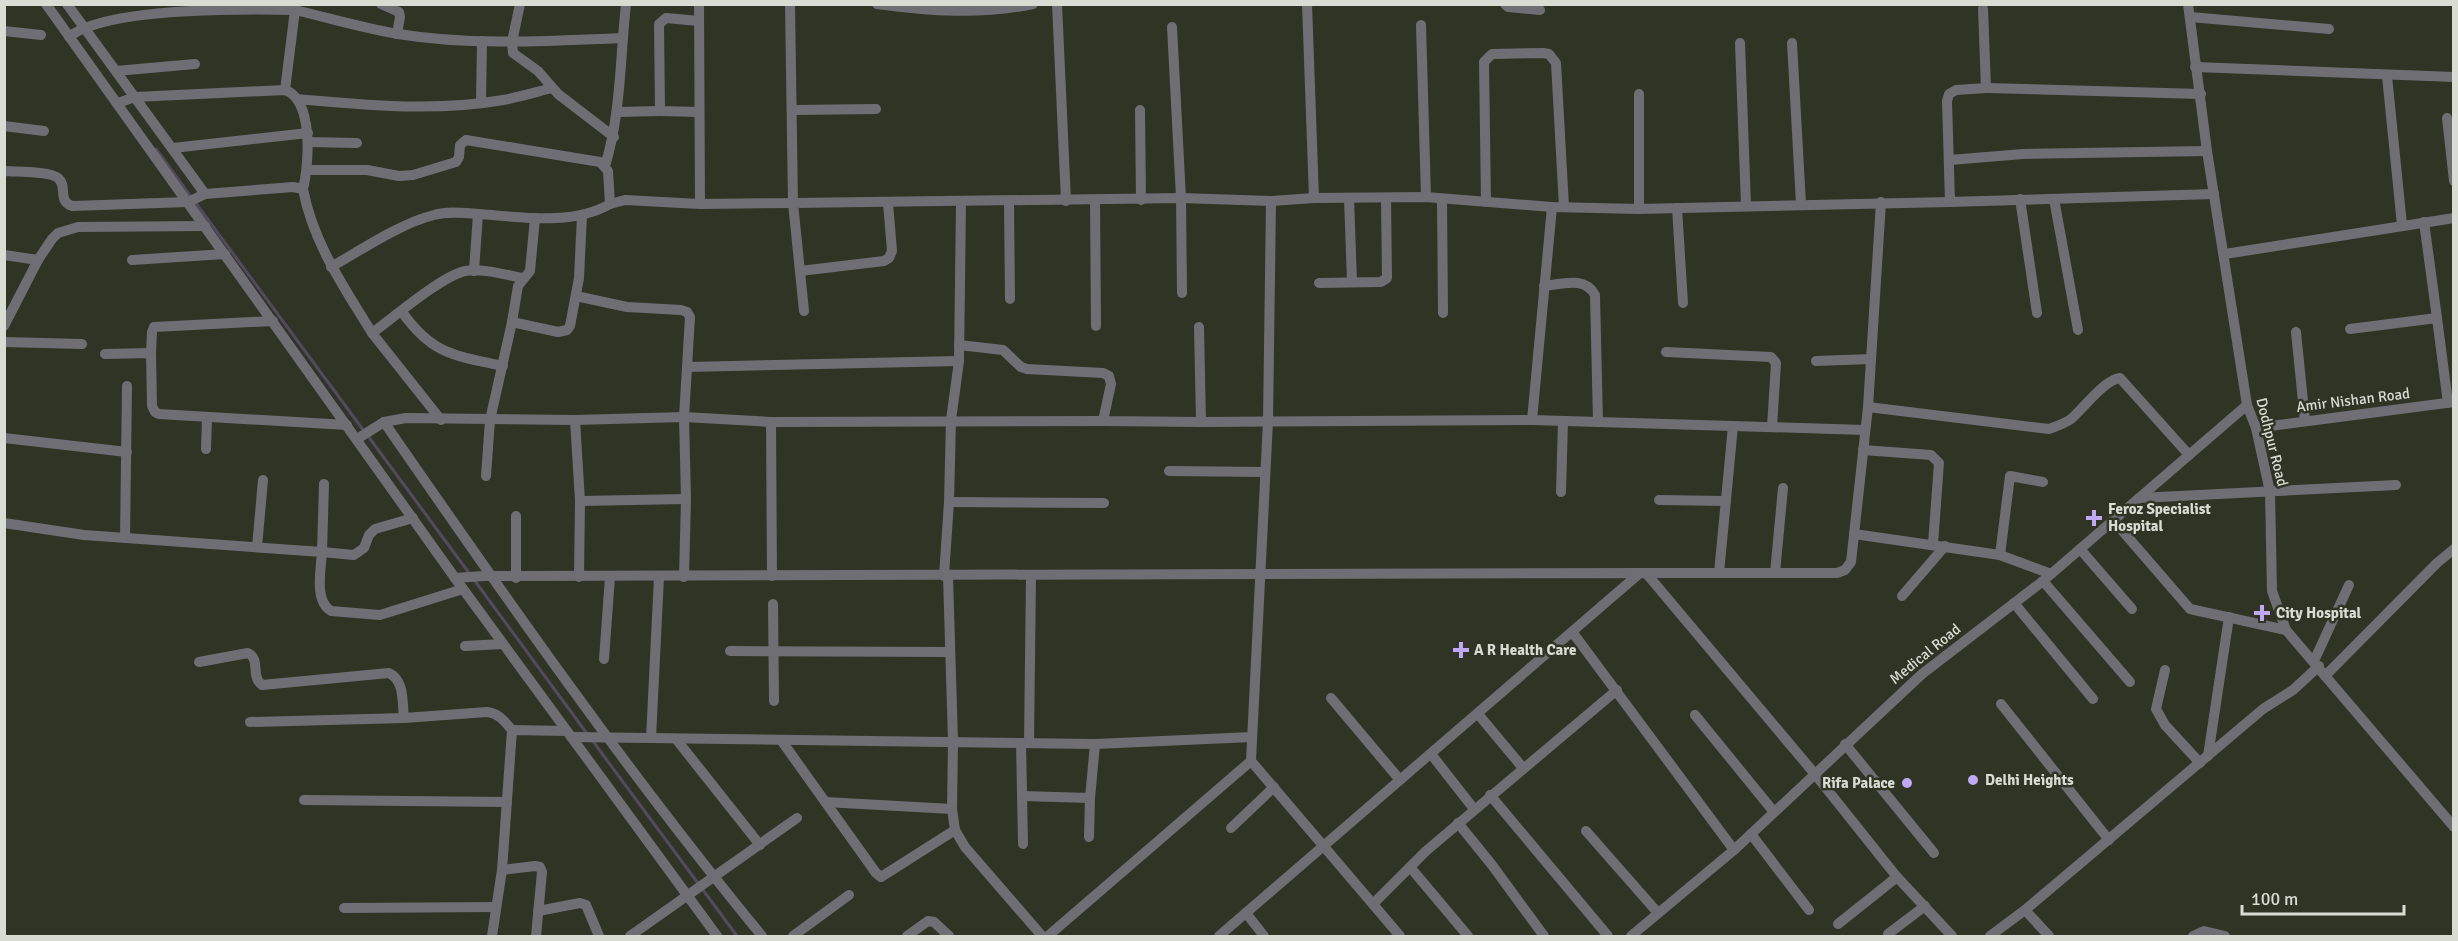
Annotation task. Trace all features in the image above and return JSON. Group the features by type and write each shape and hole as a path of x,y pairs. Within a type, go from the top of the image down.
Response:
{"street":[{"path":"46,4 116,71 173,148 198,197 205,226 347,425 360,437 455,578 717,936"},
{"path":"67,4 77,32 118,103 198,197"},
{"path":"381,4 399,12 397,34"},
{"path":"520,4 512,42 513,53 538,71 552,88 614,137"},
{"path":"605,166 614,137 618,112 626,4"},
{"path":"699,4 700,204"},
{"path":"790,4 793,203 804,311"},
{"path":"878,4 921,10 973,11 1031,5"},
{"path":"1057,4 1066,201"},
{"path":"1307,4 1314,198"},
{"path":"1505,4 1508,7 1540,10"},
{"name":"Dodhpur Road","path":"2188,4 2207,151 2247,405 2256,428 2270,492 2272,591 2286,630 2454,827"},
{"path":"77,32 127,18 174,12 295,7 397,34 512,42 622,38"},
{"path":"285,90 295,7"},
{"path":"1983,9 1986,88"},
{"path":"2190,16 2329,29"},
{"path":"660,111 659,24 666,18 699,21"},
{"path":"1421,25 1426,197"},
{"path":"1172,27 1181,198 1182,293"},
{"path":"4,31 41,35"},
{"path":"481,102 482,41"},
{"path":"1740,43 1746,205"},
{"path":"1792,43 1801,204"},
{"path":"1486,202 1484,62 1492,54 1542,53 1549,54 1556,63 1564,207"},
{"path":"116,71 195,64"},
{"path":"2195,67 2454,77"},
{"path":"2386,76 2402,225"},
{"path":"297,99 407,106 504,100 552,88"},
{"path":"1950,202 1947,101 1949,94 1956,90 1986,88 2201,94"},
{"path":"118,103 135,97 285,90 292,92 297,99 308,138 308,170 303,189 307,212 331,267 372,333 441,420"},
{"path":"1639,209 1640,94"},
{"path":"793,110 876,109"},
{"path":"1140,110 1142,200"},
{"path":"618,112 699,112"},
{"path":"2446,118 2454,181"},
{"path":"4,126 44,131"},
{"path":"173,148 308,138 357,143"},
{"path":"308,170 367,170 399,176 412,175 456,162 459,158 460,145 466,140 600,162 608,171 610,204"},
{"path":"1950,160 2023,154 2207,151"},
{"path":"4,171 51,175 58,178 62,185 63,198 66,204 72,206 198,197 293,187 303,189"},
{"path":"331,267 410,224 434,214 457,212 535,218 582,215 625,200 700,204 1095,201 1181,198 1271,201 1314,198 1426,197 1552,207 1639,209 2214,194"},
{"path":"1349,198 1352,282"},
{"path":"1319,283 1382,282 1387,278 1386,198"},
{"path":"1442,199 1443,313"},
{"path":"2020,199 2037,313"},
{"path":"2054,199 2078,330"},
{"path":"1095,201 1096,326"},
{"path":"1271,201 1268,421 1251,761 1400,936"},
{"path":"961,202 959,361 951,420 946,576 953,742 952,809 955,830 965,848 1042,936"},
{"path":"1009,202 1010,299"},
{"path":"455,578 487,576 516,578 1837,573 1845,570 1851,562 1868,407 1881,202"},
{"path":"800,271 884,261 889,258 892,251 888,203"},
{"path":"1532,420 1552,207"},
{"path":"1677,208 1683,303"},
{"path":"474,271 478,214"},
{"path":"512,322 563,333 570,326 576,296 582,215"},
{"path":"486,476 490,420 518,286 530,271 535,218"},
{"path":"2225,254 2454,218"},
{"path":"2424,222 2451,403"},
{"path":"4,326 38,260 52,239 67,229 205,226"},
{"path":"132,260 225,254"},
{"path":"4,255 38,260"},
{"path":"372,333 454,275 474,271 524,278"},
{"path":"1545,286 1584,282 1591,286 1595,295 1598,422"},
{"path":"576,296 618,306 687,312 690,317 684,417 686,499 684,577"},
{"path":"402,312 429,344 460,357 502,366"},
{"path":"2350,329 2437,318"},
{"path":"273,321 154,327 151,353 152,406 155,412 347,425"},
{"path":"1199,327 1201,422"},
{"path":"2296,332 2305,420"},
{"path":"4,342 82,344"},
{"path":"959,345 1003,350 1021,367 1027,369 1103,373 1109,376 1111,384 1102,421"},
{"path":"1666,352 1771,357 1776,363 1772,427"},
{"path":"105,354 151,353"},
{"path":"1816,361 1871,359"},
{"path":"687,367 959,361"},
{"path":"1868,407 2049,429 2070,419 2108,383 2120,378 2189,455"},
{"path":"125,538 127,386"},
{"name":"Amir Nishan Road","path":"2256,428 2451,403"},
{"name":"Medical Road","path":"1631,936 1734,850 1922,674 2047,577 2247,405"},
{"path":"206,449 207,417"},
{"path":"360,437 379,425 406,418 575,420 684,417 771,422 1532,420 1866,430"},
{"path":"575,420 580,501 579,577"},
{"path":"1561,492 1563,421"},
{"path":"771,422 772,576"},
{"path":"379,425 487,576 598,738 762,936"},
{"path":"1719,573 1733,426"},
{"path":"4,438 127,452"},
{"path":"1863,450 1931,455 1936,458 1939,463 1933,544"},
{"path":"1169,471 1265,472"},
{"path":"2000,555 2010,476 2043,482"},
{"path":"257,547 262,480"},
{"path":"324,484 321,598 324,607 331,611 380,615 463,589"},
{"path":"2139,498 2396,485"},
{"path":"1775,573 1783,488"},
{"path":"580,501 686,499"},
{"path":"1659,500 1726,501"},
{"path":"949,502 1104,503"},
{"path":"516,516 516,578"},
{"path":"4,523 84,535 354,555 364,548 369,535 375,529 413,518"},
{"path":"2114,520 2190,609 2286,630"},
{"path":"1854,534 2000,555 2047,577 2130,682"},
{"path":"1902,596 1945,546"},
{"path":"2080,549 2132,609"},
{"path":"2325,676 2437,563 2454,549"},
{"path":"1219,936 1643,573"},
{"path":"1643,573 1814,773 1897,877 1952,936"},
{"path":"1023,844 1022,796 1031,575"},
{"path":"604,659 610,577"},
{"path":"651,738 659,577"},
{"path":"1990,936 2025,910 2263,709 2293,690 2316,664 2349,585"},
{"path":"2014,603 2094,699"},
{"path":"772,604 774,701"},
{"path":"2204,759 2229,617"},
{"path":"1573,633 1734,850"},
{"path":"465,646 503,644"},
{"path":"730,651 950,652"},
{"path":"199,662 248,653 255,659 256,677 262,685 388,673 396,677 400,683 404,718"},
{"path":"2165,670 2156,709 2165,725 2204,759"},
{"path":"1372,904 1490,795 1617,690"},
{"path":"1331,698 1400,780"},
{"path":"2001,704 2109,840"},
{"path":"250,722 404,718 487,712 501,717 512,730 502,870 492,936"},
{"path":"1478,714 1523,768"},
{"path":"1695,714 1774,812"},
{"path":"512,730 598,738 1095,744 1252,737"},
{"path":"676,739 760,845"},
{"path":"781,740 876,873 881,876 887,875 955,830"},
{"path":"1089,837 1095,744"},
{"path":"1845,744 1934,853"},
{"path":"1431,754 1474,809"},
{"path":"1048,936 1251,761"},
{"path":"1231,828 1274,788"},
{"path":"1490,795 1608,936"},
{"path":"1022,796 1090,798"},
{"path":"304,800 507,802"},
{"path":"825,802 952,809"},
{"path":"630,936 797,818"},
{"path":"1458,823 1544,936"},
{"path":"1586,831 1658,914"},
{"path":"1751,834 1809,910"},
{"path":"502,870 540,867 542,872 536,936"},
{"path":"1410,867 1468,936"},
{"path":"1838,924 1897,877"},
{"path":"793,936 849,895"},
{"path":"538,911 580,903 586,905 599,936"},
{"path":"1888,934 1925,906"},
{"path":"344,908 496,907"},
{"path":"2025,910 2049,936"},
{"path":"1246,913 1264,936"},
{"path":"907,936 928,921 934,922 949,936"},
{"path":"2193,936 2204,931 2225,936"}],"waterway":[{"path":"156,149 191,197"},
{"path":"195,202 364,431"},
{"path":"368,436 469,573"},
{"path":"475,581 588,735"},
{"path":"592,740 737,936"}],"place":[{"name":"Feroz Specialist Hospital","path":"2094,518"},
{"name":"City Hospital","path":"2262,613"},
{"name":"A R Health Care","path":"1461,650"},
{"name":"Delhi Heights","path":"1973,780"},
{"name":"Rifa Palace","path":"1907,783"}]}
